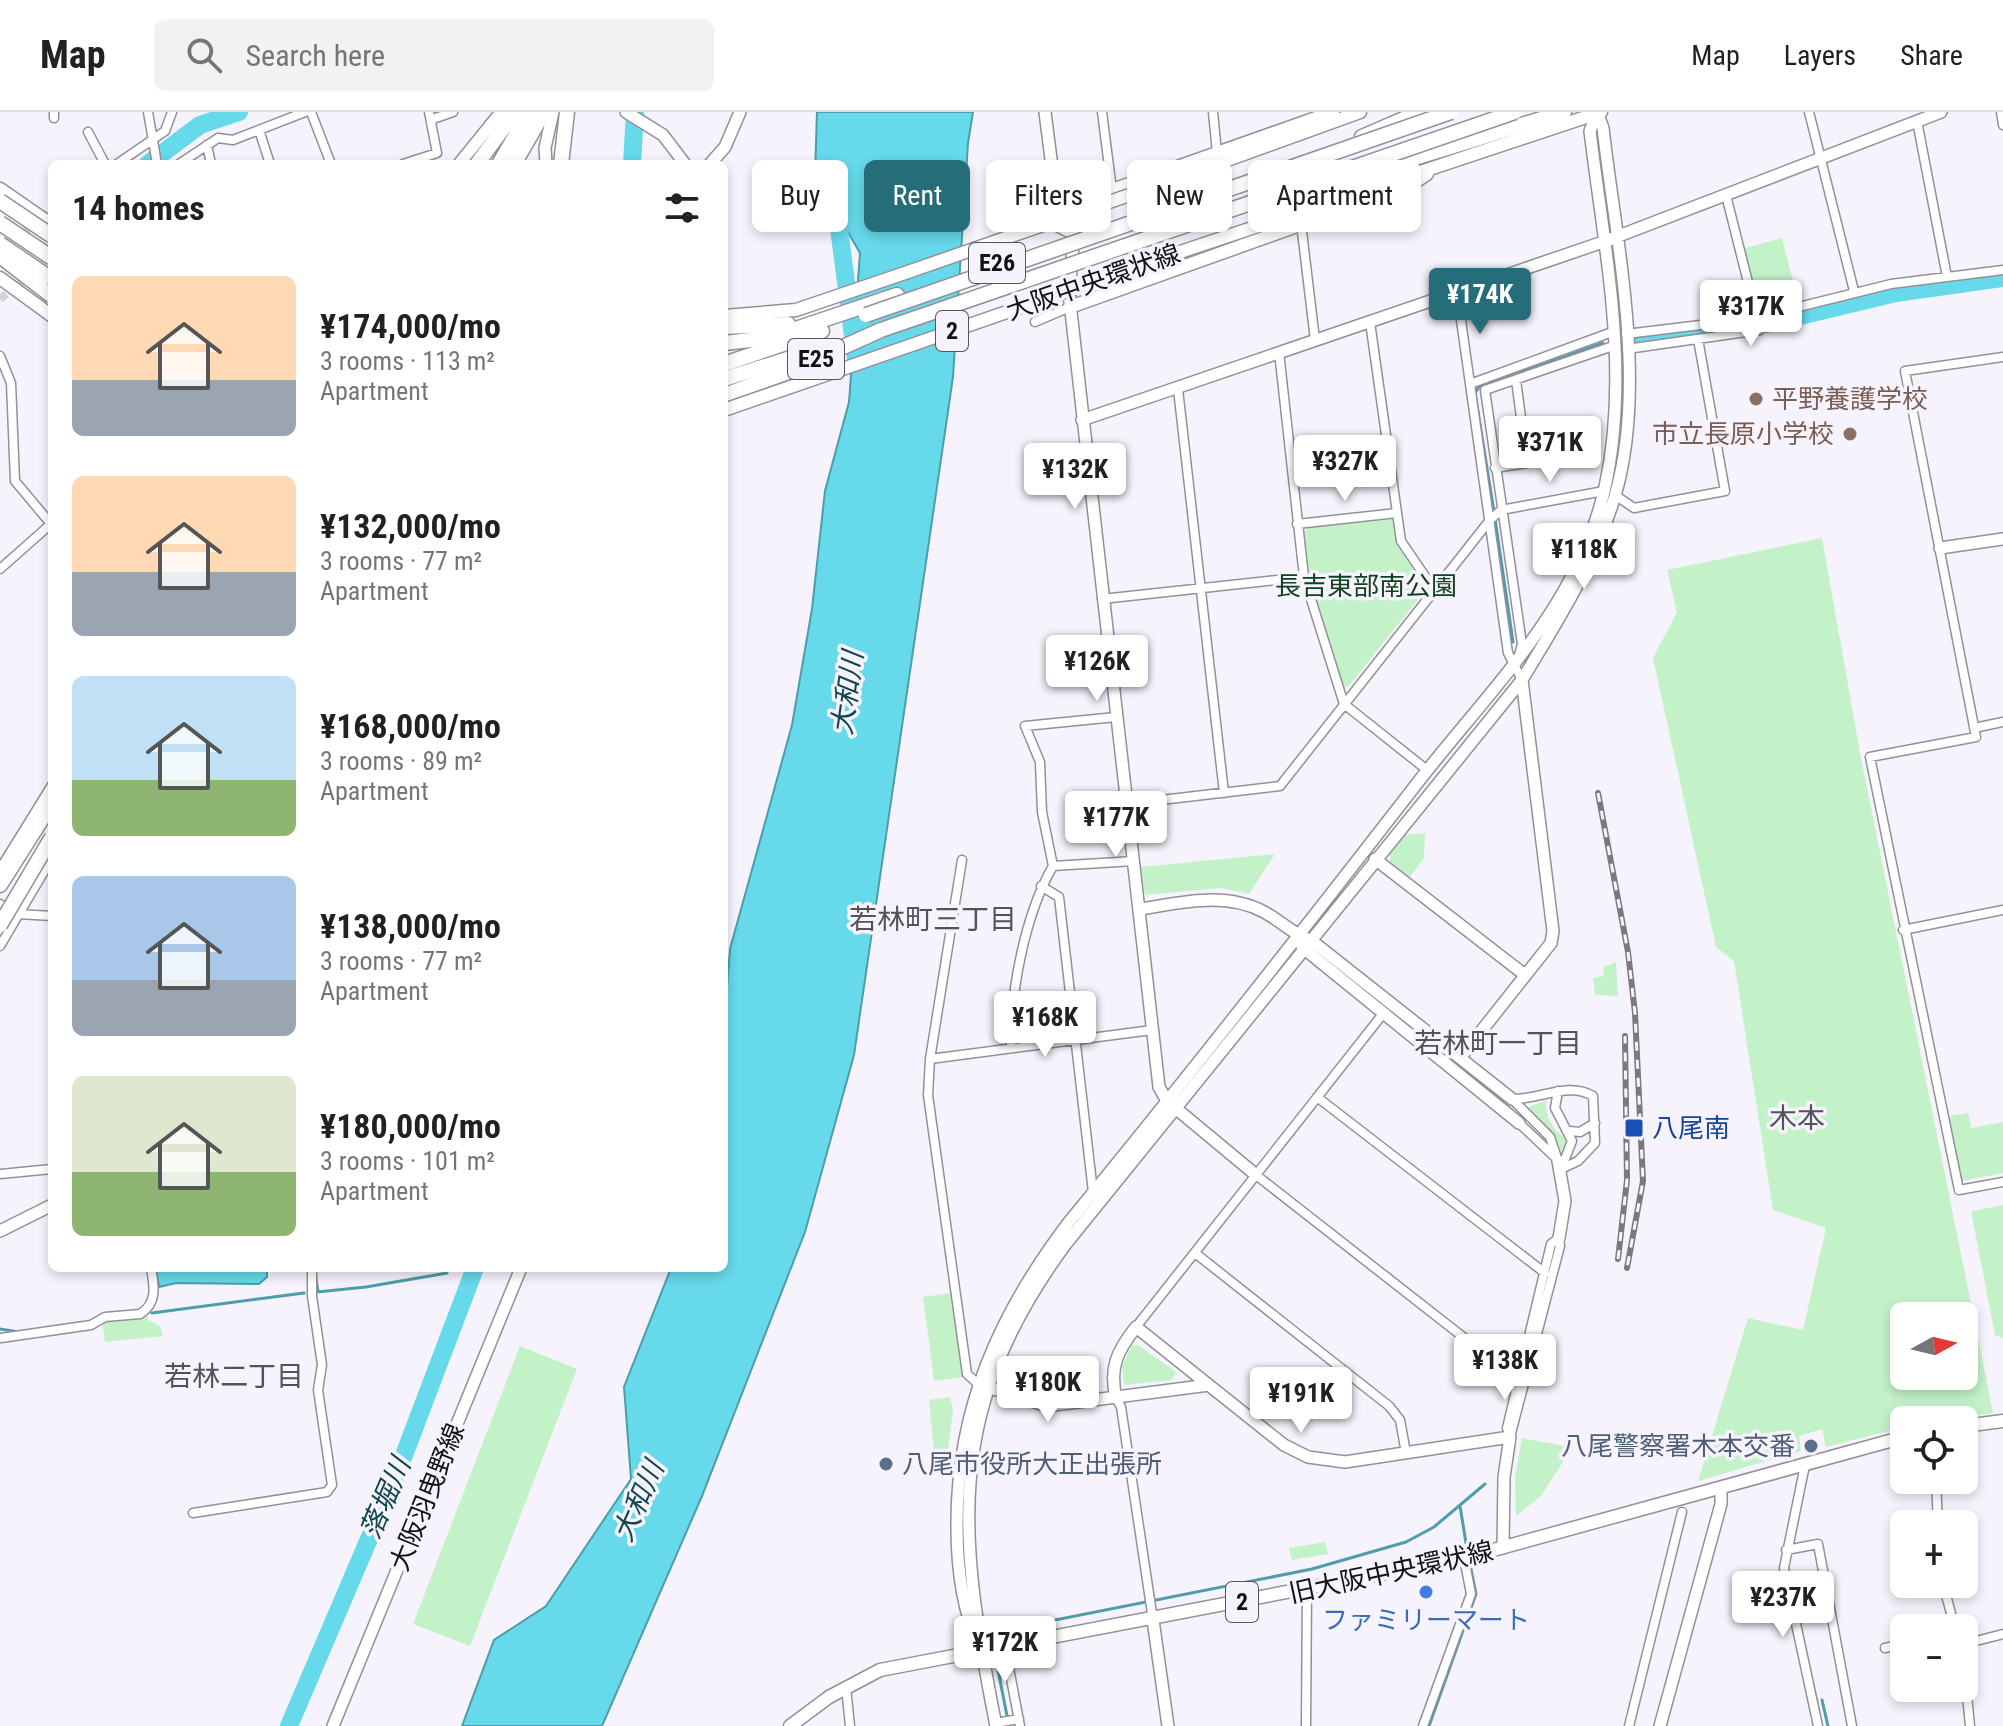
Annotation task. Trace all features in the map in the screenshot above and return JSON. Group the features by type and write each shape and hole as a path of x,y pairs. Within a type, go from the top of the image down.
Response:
{"highway":[{"path":"480,160 515,112"},
{"path":"501,160 529,112"},
{"path":"516,160 544,112"},
{"path":"561,160 567,112"},
{"path":"1307,160 1420,112"},
{"name":"E26","path":"1313,160 1451,112"},
{"name":"E26","path":"1232,209 1515,112"},
{"path":"1232,212 1564,112"},
{"name":"E26","path":"728,363 1248,183"},
{"path":"0,201 48,233"},
{"path":"0,223 48,255"},
{"name":"E26","path":"728,378 881,330 1164,232"},
{"name":"E26","path":"728,343 769,338 1044,247 1098,235"},
{"path":"0,244 48,276"},
{"path":"0,256 48,293"},
{"name":"E26","path":"728,327 782,326 897,295"},
{"name":"E25","path":"728,394 783,374 881,330"},
{"path":"0,885 48,809"},
{"path":"0,925 48,844"}],"main road":[{"path":"1074,234 1077,219 1086,204 1112,190 1333,112"},
{"path":"728,316 796,310 1360,112"},
{"name":"大阪中央環状線","path":"728,409 1598,112"},
{"path":"1421,178 1439,165"},
{"path":"0,189 48,222"},
{"path":"1070,307 1276,232"},
{"path":"0,278 48,313"},
{"path":"1978,1424 2003,1421"},
{"name":"旧大阪中央環状線","path":"790,1726 846,1686 880,1670 1464,1558 1890,1441"}],"street":[{"path":"148,112 156,160"},
{"path":"124,160 151,144 165,131 172,112"},
{"path":"185,160 218,138 233,140 308,112 328,160"},
{"path":"415,160 437,153 431,115 453,112"},
{"path":"462,160 501,112"},
{"path":"546,160 546,138 553,112"},
{"path":"626,112 650,125 675,147 683,160"},
{"path":"714,160 725,147 740,112"},
{"path":"1102,112 1112,190"},
{"path":"1213,112 1217,153"},
{"path":"1598,112 1603,128 1616,237 1620,332"},
{"path":"1005,1647 1020,1722 998,1723 981,1652 968,1622 957,1553 958,1474 1003,1322 1022,1287 1093,1192 1304,951 1522,680 1568,607 1610,493 1622,347 1603,242 1590,131 1598,112"},
{"path":"1809,112 1854,291"},
{"path":"1082,420 1603,242 1941,112"},
{"path":"2001,112 2003,125"},
{"path":"1046,114 1053,175 1051,215 1054,224 1074,234 1070,307 1159,1087 1171,1104 1256,1175 1513,1376 1523,1378"},
{"path":"1917,121 1947,277"},
{"path":"259,130 269,160"},
{"path":"88,132 103,160"},
{"path":"207,145 210,160"},
{"path":"1516,667 1522,644 1485,390 1622,347 1760,330 1726,195"},
{"path":"1302,232 1315,340"},
{"path":"1470,384 1620,332 1758,316 1854,291 2003,270"},
{"path":"1457,292 1508,653 1522,680 1553,931 1551,943 1460,1058"},
{"path":"1035,322 1070,307"},
{"path":"1370,322 1401,541 1435,591"},
{"path":"1127,804 1280,786 1501,510 1610,493 1634,508 1725,491 1698,339"},
{"path":"1279,352 1304,577 1344,704 1427,770"},
{"path":"0,356 11,383 15,481 21,492 48,519"},
{"path":"2003,357 1905,371 1976,737 1870,757 1903,930 1959,1190 2003,1182"},
{"path":"1495,468 1527,463 1516,380"},
{"path":"1178,389 1224,793"},
{"path":"0,462 13,461"},
{"path":"982,1385 1042,1277 1427,770 1516,667 1563,595 1610,493"},
{"path":"1297,524 1397,513"},
{"path":"0,569 48,527"},
{"path":"1940,548 2003,539"},
{"path":"1102,599 1304,577"},
{"path":"1011,1048 1011,1011 1041,886 1053,866 1042,812 1040,762 1025,726 1116,717"},
{"path":"1974,728 2003,722"},
{"path":"0,869 48,791"},
{"path":"1375,859 1525,975"},
{"path":"962,860 930,1059 928,1095 967,1374 982,1385 1047,1406 1209,1385"},
{"path":"1053,866 1134,861"},
{"path":"0,946 48,865"},
{"path":"1041,886 1059,897 1093,1192"},
{"path":"1140,909 1233,900 1260,910 1299,937 1312,941 1512,1099 1550,1137 1560,1165 1565,1201 1560,1246 1507,1428 1510,1437 1504,1477 1503,1548"},
{"path":"0,904 18,914 48,916"},
{"path":"1903,930 2003,911"},
{"path":"1299,937 1304,951 1519,1123 1560,1165"},
{"path":"1168,1726 1121,1407 1116,1398 1113,1368 1117,1354 1382,1015"},
{"path":"930,1059 1152,1030"},
{"path":"1512,1099 1584,1090 1593,1096 1595,1143 1578,1161 1560,1165"},
{"path":"1558,1091 1555,1108 1570,1131 1570,1150 1560,1165"},
{"path":"1317,1097 1545,1273"},
{"path":"1570,1131 1580,1132 1595,1123"},
{"path":"0,1174 48,1169"},
{"path":"0,1231 48,1207"},
{"path":"1523,1378 1551,1244 1559,1238"},
{"path":"1195,1253 1389,1406 1400,1420 1406,1453"},
{"path":"1,1338 91,1325 105,1317 140,1314 152,1302 152,1272"},
{"path":"193,1513 327,1492 332,1485 318,1390 322,1365 312,1296 312,1272"},
{"name":"大阪羽曳野線","path":"333,1726 519,1272"},
{"path":"1136,1327 1284,1445 1308,1457 1345,1462 1510,1437"},
{"path":"1805,1465 1784,1568 1818,1726"},
{"path":"1660,1726 1721,1504 1721,1489"},
{"path":"1629,1726 1682,1512"},
{"path":"1786,1550 1818,1544 1852,1726"},
{"path":"1423,1726 1471,1594 1464,1558"},
{"path":"1306,1726 1307,1589"},
{"path":"1978,1640 2003,1634"},
{"path":"1885,1648 1890,1647"},
{"path":"846,1686 850,1726"},
{"path":"1968,1702 1970,1726"}],"green space":[{"path":"1782,238 1798,301 1761,309 1742,249"},
{"name":"長吉東部南公園","path":"1393,519 1396,542 1424,586 1424,592 1348,687 1343,686 1310,578 1304,532 1308,528"},
{"path":"1822,538 1861,758 1971,1302 1890,1302 1890,1390 1978,1390 1978,1339 1993,1413 1978,1415 1978,1406 1890,1406 1890,1431 1826,1447 1822,1429 1799,1436 1801,1451 1698,1481 1748,1318 1803,1330 1826,1228 1773,1210 1734,961 1716,947 1653,658 1677,612 1667,570"},
{"path":"1425,833 1424,858 1410,877 1390,862 1390,853 1404,835"},
{"path":"1275,854 1249,894 1221,888 1145,895 1140,867"},
{"path":"1616,962 1618,996 1595,995 1593,978 1604,976 1603,967"},
{"path":"1547,1100 1551,1122 1567,1139 1563,1154 1554,1138 1526,1108"},
{"path":"1968,1113 1971,1128 2003,1122 2003,1173 1962,1181 1949,1116"},
{"path":"2003,1205 2003,1338 1995,1335 1971,1211"},
{"path":"951,1293 964,1377 934,1381 923,1297"},
{"path":"147,1315 148,1320 160,1326 163,1336 105,1342 102,1321"},
{"path":"1132,1345 1138,1345 1176,1372 1172,1380 1124,1385 1122,1366"},
{"path":"520,1346 577,1369 470,1646 413,1624"},
{"path":"950,1397 953,1410 948,1451 934,1451 929,1400"},
{"path":"1522,1438 1570,1447 1570,1451 1541,1496 1516,1516 1515,1477"},
{"path":"1325,1542 1328,1554 1292,1560 1289,1548"}],"water":[{"path":"817,112 973,112 967,160 864,160 864,232 962,232 953,377 854,1055 805,1232 702,1496 602,1726 462,1726 494,1640 546,1606 631,1479 624,1387 669,1272 728,1272 730,949 792,725 812,609 825,491 849,402 860,253 848,232 848,160 815,160"},
{"path":"157,1272 267,1272 267,1277 259,1284 176,1283 159,1287"}],"waterway":[{"path":"153,160 200,125 239,112"},
{"name":"落堀川","path":"632,160 635,112"},
{"name":"大和川","path":"839,232 856,359"},
{"path":"1766,324 1896,293 2003,278"},
{"path":"1637,339 1752,326"},
{"path":"1494,512 1475,393 1479,387 1603,343"},
{"path":"1495,519 1513,642"},
{"path":"315,1272 318,1292"},
{"name":"落堀川","path":"289,1726 398,1471 473,1272"},
{"path":"317,1292 447,1273"},
{"path":"152,1313 304,1293"},
{"path":"0,1329 19,1332"},
{"path":"995,1632 1312,1569 1406,1542 1434,1527 1485,1484"},
{"path":"1460,1506 1466,1543"},
{"path":"1429,1726 1476,1594 1471,1569"},
{"path":"998,1670 1009,1726"},
{"path":"1822,1700 1828,1726"}],"tunnel":[{"path":"4,248 48,213"},
{"path":"0,299 48,261"}],"railway":[{"path":"1598,793 1628,952 1635,1013 1643,1181 1627,1268"},
{"path":"1618,1259 1627,1180 1625,1036"}],"place":[{"name":"平野養護学校","path":"1756,399"},
{"name":"市立長原小学校","path":"1850,434"},
{"name":"八尾南","path":"1634,1128"},
{"name":"八尾警察署木本交番","path":"1811,1446"},
{"name":"八尾市役所大正出張所","path":"886,1464"},
{"name":"ファミリーマート","path":"1426,1592"}],"district":[{"name":"若林町三丁目","path":"933,919"},
{"name":"若林町一丁目","path":"1498,1043"},
{"name":"木本","path":"1797,1118"},
{"name":"若林二丁目","path":"234,1376"}]}
